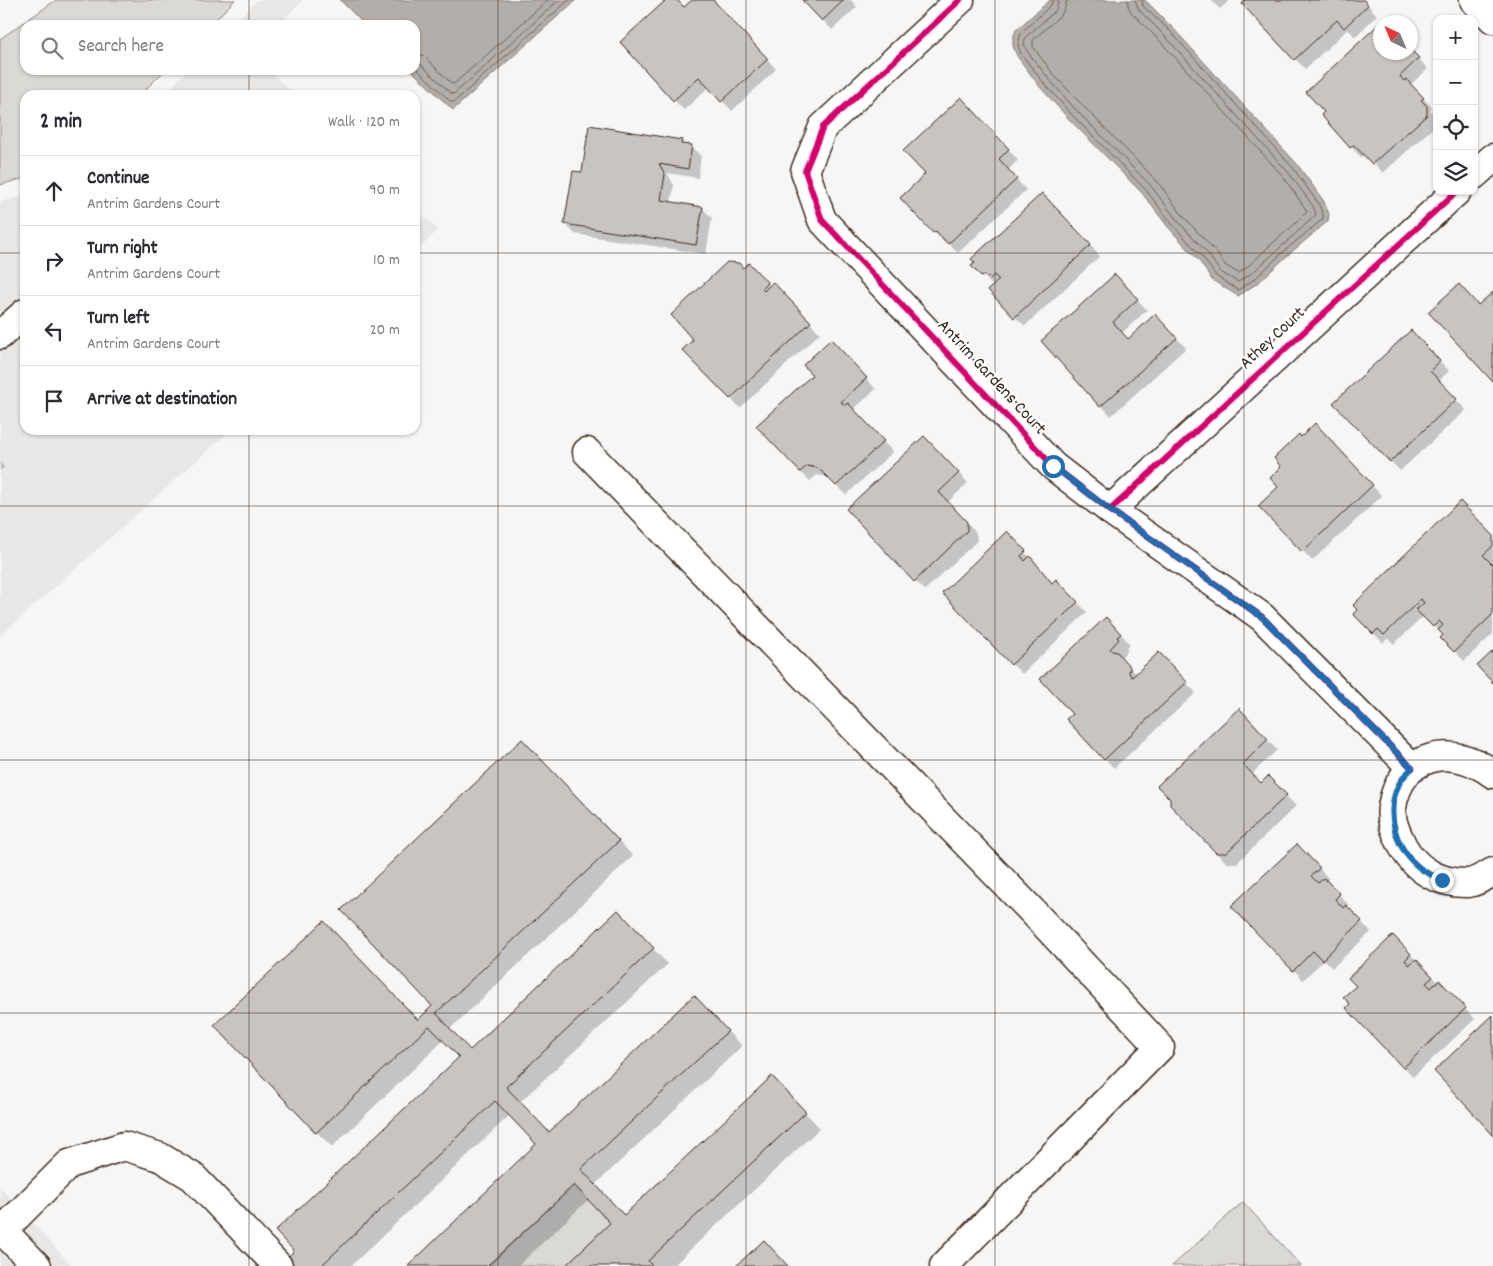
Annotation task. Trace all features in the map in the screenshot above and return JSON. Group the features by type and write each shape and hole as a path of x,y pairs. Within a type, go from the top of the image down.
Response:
{"street":[{"name":"Antrim Gardens Court","path":"960,0 823,127 805,171 822,220 1053,466 1110,510 1262,617 1412,768"},
{"path":"1474,0 1493,20"},
{"path":"1478,171 1493,158"},
{"name":"Athey Court","path":"1110,510 1452,195"},
{"path":"0,335 20,317"},
{"path":"587,452 1034,913 1160,1048 944,1266"},
{"path":"1493,774 1481,765 1459,757 1441,756 1428,759 1412,768 1399,783 1392,808 1393,825 1404,852 1423,870 1442,880 1470,883 1493,872"},
{"path":"37,1266 1,1229 69,1164 124,1146 160,1156 193,1177 278,1266"}],"shaded area":[{"path":"56,0 235,0 215,20 27,20"},
{"path":"257,0 303,0 283,20 237,20"},
{"path":"20,25 20,75 160,75 145,90 20,90 20,179 0,185 0,39"},
{"path":"183,75 273,75 290,90 168,90"},
{"path":"20,196 20,435 225,435 0,636 0,202"},
{"path":"420,213 438,230 420,248"},
{"path":"574,1185 610,1223 565,1266 488,1266"},
{"path":"0,1187 72,1266 0,1266"},
{"path":"1243,1202 1301,1266 1172,1266"}],"water":[{"path":"340,0 576,0 453,110 416,75 420,75 420,20 360,20"},
{"path":"1050,0 1145,0 1297,164 1323,200 1329,214 1328,221 1259,282 1238,296 1212,280 1200,262 1168,227 1142,193 1068,118 1040,87 1017,56 1013,46 1016,30"}],"building":[{"path":"666,0 677,0 684,7 692,0 713,0 768,59 721,102 699,77 673,101 620,42"},
{"path":"802,0 844,0 822,21"},
{"path":"1245,0 1364,0 1368,5 1344,28 1337,20 1294,60 1242,4"},
{"path":"1373,30 1373,60 1417,60 1400,76 1404,81 1406,79 1424,98 1421,100 1427,106 1427,115 1372,164 1354,145 1350,148 1321,115 1324,112 1306,92"},
{"path":"961,97 1009,149 999,159 1017,179 948,244 936,231 933,233 900,198 925,174 903,151"},
{"path":"589,125 682,140 681,144 692,145 688,169 659,164 665,174 661,200 703,207 696,245 564,224 573,171 582,172"},
{"path":"1042,193 1091,245 1014,318 988,290 999,280 994,275 990,279 985,274 982,277 971,266 975,263 971,259"},
{"path":"727,262 739,263 743,268 749,263 768,283 762,289 764,291 773,282 811,322 730,399 682,350 693,340 671,315"},
{"path":"1115,274 1138,299 1113,322 1128,339 1155,314 1177,338 1100,407 1041,341"},
{"path":"1459,284 1478,305 1493,292 1493,382 1428,312"},
{"path":"1411,330 1440,361 1430,371 1457,399 1390,462 1333,403"},
{"path":"831,339 867,378 841,402 845,405 848,403 884,441 836,486 818,468 807,466 800,472 756,426 812,375 803,365"},
{"path":"1315,423 1373,485 1302,552 1258,506 1278,487 1270,478 1281,467 1274,458 1299,434 1301,437"},
{"path":"924,436 959,473 939,492 967,522 967,531 914,582 846,509"},
{"path":"1460,501 1493,535 1493,546 1483,555 1493,565 1493,614 1454,652 1440,638 1443,635 1438,630 1443,625 1439,621 1433,627 1416,610 1424,603 1421,599 1384,635 1378,629 1373,634 1353,614 1357,610 1353,605"},
{"path":"1007,531 1026,551 1021,556 1025,561 1030,556 1052,583 1056,579 1078,602 1011,665 942,593"},
{"path":"1106,617 1121,634 1110,649 1117,652 1130,667 1129,673 1132,677 1159,652 1187,682 1104,760 1066,719 1072,714 1040,679"},
{"path":"1493,651 1493,683 1477,666"},
{"path":"1239,708 1268,739 1243,764 1261,783 1268,776 1287,795 1226,853 1216,853 1170,805 1170,799 1157,786"},
{"path":"522,739 619,841 436,1013 470,1050 618,910 654,948 506,1087 549,1132 694,995 728,1031 581,1169 624,1215 772,1076 806,1112 648,1261 652,1266 565,1266 610,1223 574,1185 487,1266 408,1266 536,1144 495,1101 321,1266 294,1266 287,1258 294,1251 275,1231 459,1057 429,1026 316,1133 214,1025 324,921 418,1020 432,1006 341,910"},
{"path":"1297,844 1320,868 1311,876 1318,883 1324,878 1340,894 1335,899 1343,908 1346,905 1362,921 1322,960 1313,951 1293,971 1231,906"},
{"path":"1393,935 1411,954 1405,960 1409,965 1416,959 1433,977 1426,983 1431,988 1439,980 1466,1008 1403,1068 1346,1008 1350,1004 1343,997 1356,986 1348,978"},
{"path":"1493,1015 1493,1135 1434,1071"},
{"path":"764,1240 788,1266 736,1266"}],"cycle path":[{"path":"960,0 823,127 805,171 822,220 1053,466 1110,510 1262,617 1412,768"},
{"path":"1110,510 1453,195"}],"route":[{"path":"1053,466 1110,510 1262,617 1412,768 1399,783 1392,808 1393,825 1404,852 1423,870 1442,880"}]}
